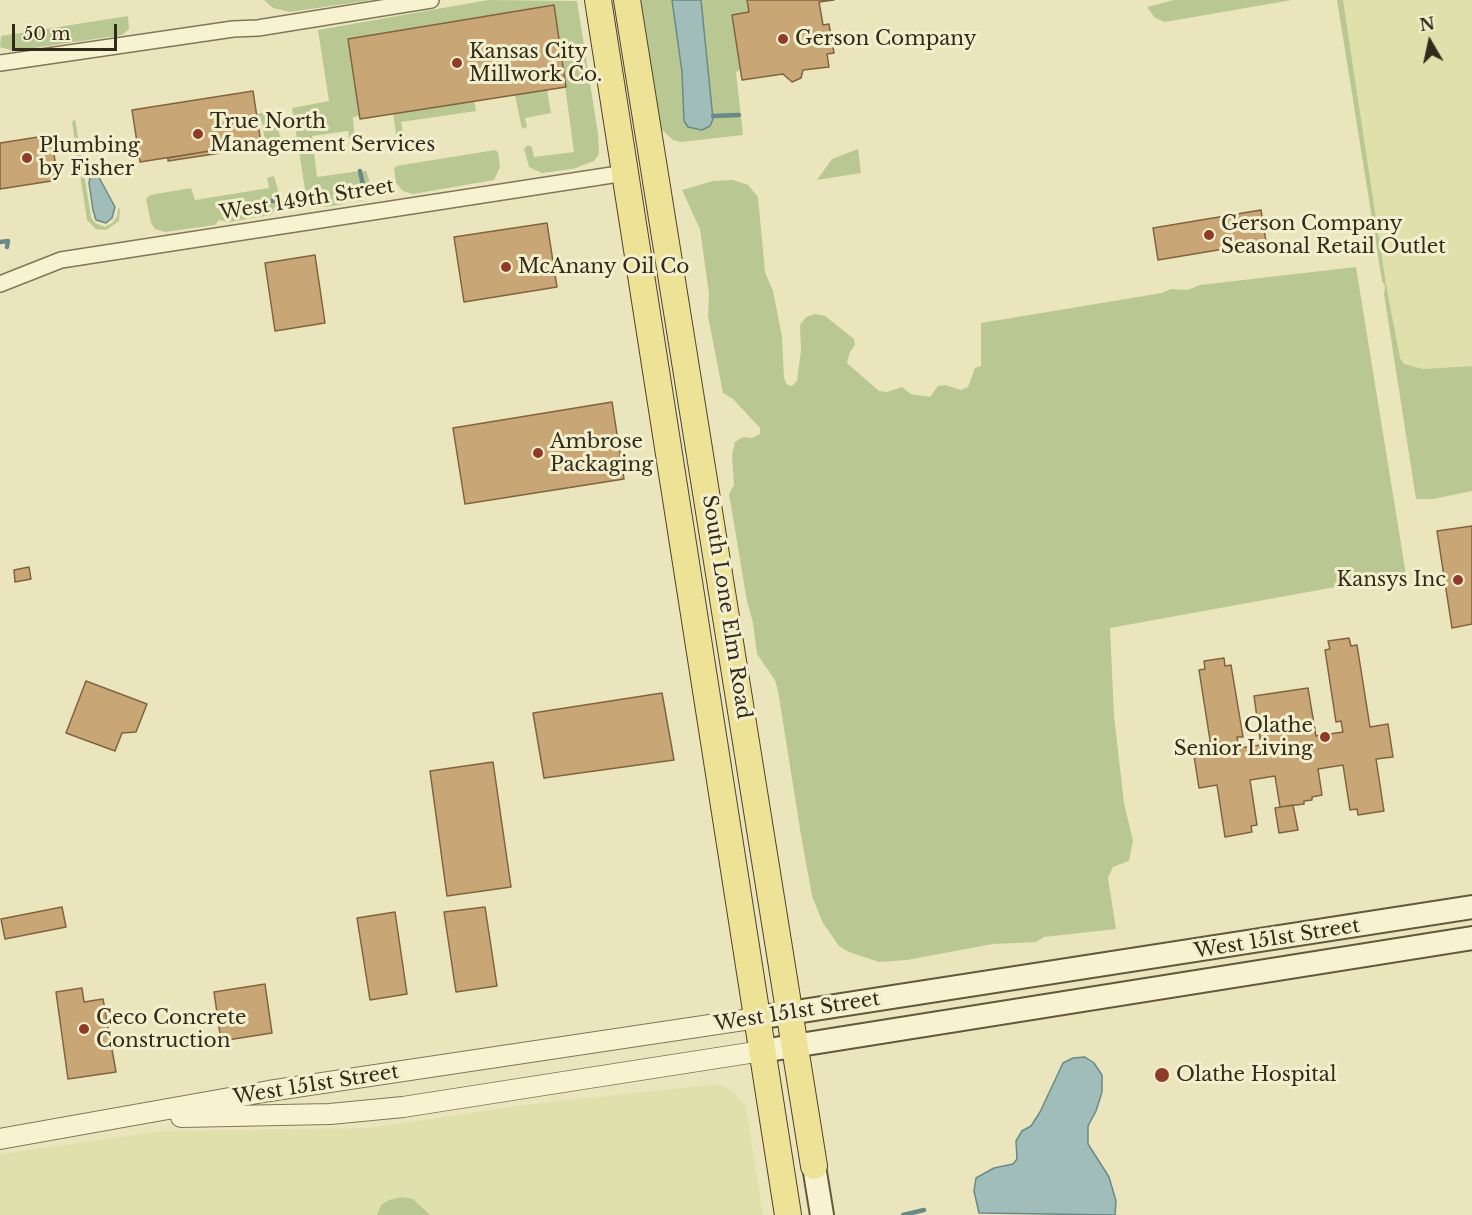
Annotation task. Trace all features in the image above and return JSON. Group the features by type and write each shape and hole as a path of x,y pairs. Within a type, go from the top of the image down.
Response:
{"main road":[{"name":"South Lone Elm Road","path":"598,0 788,1215"},
{"name":"South Lone Elm Road","path":"627,0 822,1215"},
{"name":"West 151st Street","path":"757,1018 1472,909"},
{"name":"West 151st Street","path":"762,1050 1472,938"}],"street":[{"path":"0,63 233,29 258,28 431,0"},
{"name":"West 149th Street","path":"0,284 62,260 625,172"},
{"name":"West 151st Street","path":"0,1139 269,1091 757,1018"},
{"name":"West 151st Street","path":"122,1119 330,1114 361,1111 762,1050"}],"green space":[{"path":"264,0 372,0 290,12 273,8"},
{"path":"488,0 577,1 598,134 599,154 594,161 573,169 542,173 529,167 524,149 528,145 532,147 534,157 574,152 554,6 500,14 360,116 353,117 355,142 350,141 348,131 312,136 317,177 359,171 362,186 365,185 362,173 366,170 371,186 369,194 361,201 350,202 349,199 343,204 326,207 312,205 306,195 292,108 329,101 318,30"},
{"path":"636,0 747,0 749,12 732,15 740,70 736,72 743,135 681,142 673,140 660,128"},
{"path":"1174,0 1292,0 1165,22 1155,18 1147,7"},
{"path":"1337,0 1343,0 1386,284 1400,358 1404,364 1423,369 1472,366 1472,491 1433,499 1416,499 1384,294 1385,286 1382,281"},
{"path":"1343,0 1472,0 1472,366 1423,369 1403,364 1400,358 1386,285"},
{"path":"128,16 129,29 122,35 14,51 0,47 1,36"},
{"path":"547,89 551,113 525,118 527,127 522,129 515,95"},
{"path":"474,99 476,111 401,122 403,134 399,136 396,134 393,112"},
{"path":"276,110 281,145 279,152 266,149 262,122 258,122 257,114"},
{"path":"75,119 91,217 95,223 105,227 117,217 118,208 120,209 119,221 106,230 96,229 87,220 72,122"},
{"path":"858,149 861,173 817,180 832,159"},
{"path":"495,150 498,152 500,167 494,180 413,194 403,191 396,183 394,169 396,166"},
{"path":"274,176 280,197 276,202 280,203 271,215 229,222 219,220 215,225 165,232 155,229 151,223 146,199 150,195 191,188 195,200 269,188 267,178"},
{"path":"733,180 748,185 758,197 765,272 773,291 782,337 784,378 787,385 792,386 797,381 801,350 800,325 806,317 815,314 825,316 854,339 855,345 847,363 879,391 887,392 902,387 911,394 930,397 938,386 945,385 961,390 968,387 975,368 981,366 981,323 1162,293 1171,289 1187,290 1200,285 1356,267 1408,587 1392,580 1352,584 1110,628 1114,716 1124,803 1133,841 1129,861 1113,867 1108,878 1116,929 1044,937 1036,942 993,944 907,960 879,962 849,952 839,946 823,923 812,896 778,691 775,680 757,654 729,494 734,485 732,456 735,442 743,437 752,438 760,434 760,428 733,399 723,393 708,316 709,294 700,229 682,190 713,181"},
{"path":"718,1084 733,1091 746,1107 763,1215 0,1215 0,1154 163,1131 368,1128 524,1105"},
{"path":"402,1197 413,1199 430,1215 377,1215 381,1205 389,1200"}],"water":[{"path":"672,0 701,0 713,119 710,126 702,130 688,127 684,121 682,72"},
{"path":"95,170 115,207 112,218 106,223 96,220 93,210 89,183 91,172"},
{"path":"1085,1057 1094,1063 1102,1075 1102,1092 1088,1126 1088,1144 1109,1177 1116,1201 1115,1215 979,1213 974,1191 976,1178 994,1168 1013,1164 1017,1159 1016,1141 1022,1131 1031,1126 1040,1112 1063,1063 1073,1058"}],"building":[{"name":"Gerson Company","path":"747,0 834,0 819,2 823,25 829,24 834,53 827,54 829,67 803,70 801,78 792,82 783,74 742,80 732,15 749,12"},
{"name":"Kansas City Millwork Co.","path":"554,5 566,87 360,119 348,39"},
{"name":"True North Management Services","path":"253,91 261,143 140,162 132,110"},
{"name":"Plumbing by Fisher","path":"51,135 58,180 0,189 0,143"},
{"path":"233,147 234,151 168,161 168,158"},
{"name":"Gerson Company Seasonal Retail Outlet","path":"1261,210 1266,242 1158,260 1153,228"},
{"name":"McAnany Oil Co","path":"547,223 557,287 464,302 454,237"},
{"path":"315,255 325,323 275,331 265,263"},
{"name":"Ambrose Packaging","path":"612,402 624,479 465,504 453,428"},
{"name":"Kansys Inc","path":"1472,526 1472,624 1452,628 1437,531"},
{"path":"29,567 31,579 15,582 14,570"},
{"name":"Olathe Senior Living","path":"1349,638 1351,646 1357,645 1370,727 1388,724 1393,757 1376,759 1384,811 1358,815 1357,809 1350,810 1343,765 1318,769 1322,795 1304,801 1304,804 1280,807 1275,776 1250,780 1257,825 1251,826 1252,832 1225,837 1217,785 1199,788 1194,756 1212,753 1199,670 1205,669 1204,661 1224,658 1225,666 1231,665 1243,737 1237,737 1239,748 1268,744 1267,737 1260,739 1254,696 1308,688 1316,736 1343,732 1341,721 1336,722 1325,650 1330,649 1328,641"},
{"path":"86,681 147,704 136,732 122,733 115,751 66,733"},
{"path":"662,693 674,760 544,778 533,713"},
{"path":"493,762 511,887 447,896 430,771"},
{"path":"1293,805 1298,830 1279,833 1275,808"},
{"path":"62,907 66,927 5,939 1,919"},
{"path":"485,907 497,986 456,992 444,912"},
{"path":"395,912 407,994 370,1000 357,918"},
{"path":"265,984 272,1033 221,1041 214,992"},
{"name":"Ceco Concrete Construction","path":"82,988 84,1002 103,999 116,1072 68,1079 56,992"}],"waterway":[{"path":"713,116 739,115"},
{"path":"360,171 363,185"},
{"path":"272,201 280,200"},
{"path":"0,242 8,241 7,247"},
{"path":"903,1215 924,1210"}],"place":[{"name":"Gerson Company","path":"783,39"},
{"name":"Kansas City Millwork Co.","path":"457,63"},
{"name":"True North Management Services","path":"198,134"},
{"name":"Plumbing by Fisher","path":"27,158"},
{"name":"Gerson Company Seasonal Retail Outlet","path":"1209,235"},
{"name":"McAnany Oil Co","path":"506,267"},
{"name":"Ambrose Packaging","path":"538,453"},
{"name":"Kansys Inc","path":"1458,580"},
{"name":"Olathe Senior Living","path":"1325,737"},
{"name":"Ceco Concrete Construction","path":"84,1029"},
{"name":"Olathe Hospital","path":"1162,1075"}]}
